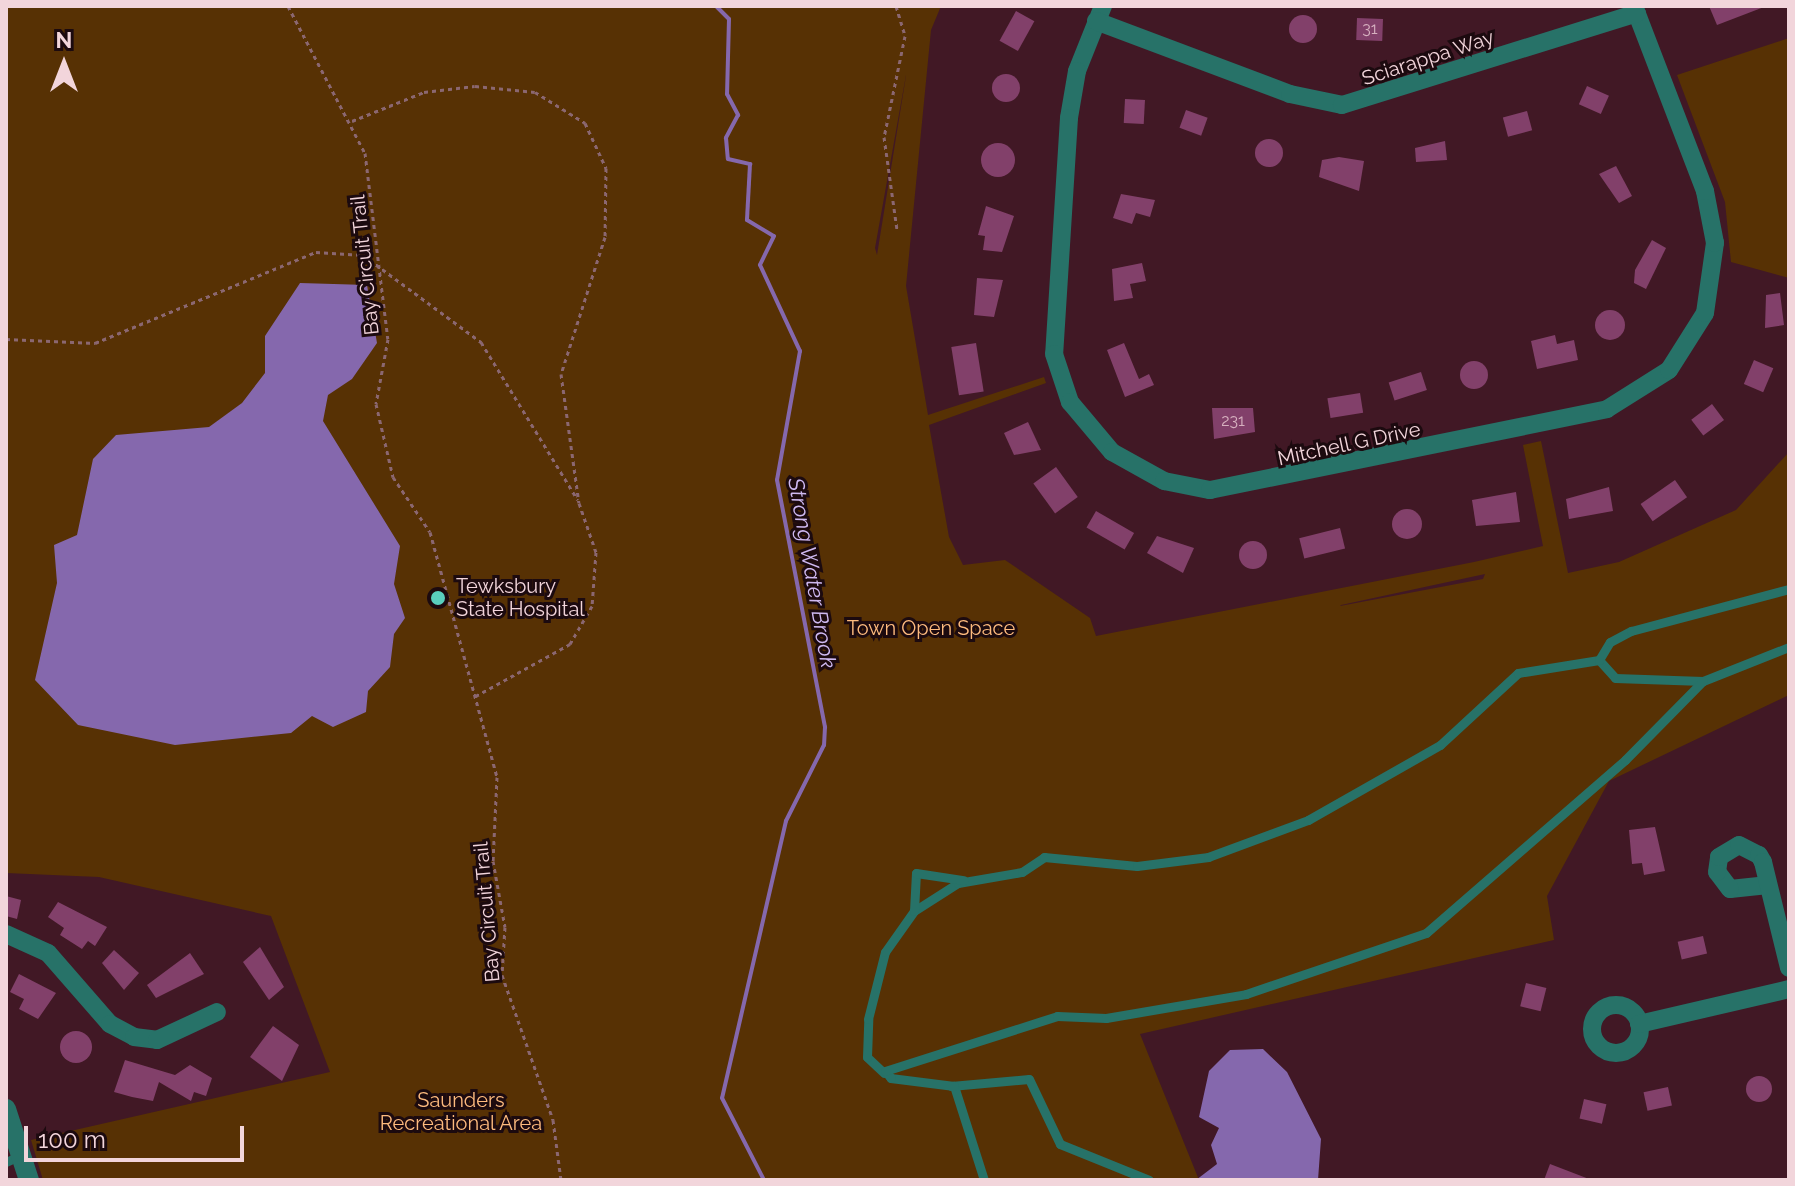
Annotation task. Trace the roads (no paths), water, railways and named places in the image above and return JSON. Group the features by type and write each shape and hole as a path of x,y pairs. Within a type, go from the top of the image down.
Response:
{"street":[{"name":"Mitchell G Drive","path":"1099,14 1069,118 1054,354 1070,402 1112,452 1164,481 1210,490 1607,409 1669,370 1705,313 1715,243 1705,191 1636,9"},
{"name":"Sciarappa Way","path":"1099,14 1290,94 1342,105 1636,9"},
{"path":"1768,885 1789,968"},
{"path":"6,934 48,953 110,1024 134,1037 157,1040 217,1012"},
{"path":"1639,1024 1789,989"},
{"path":"6,1109 14,1159 29,1180"}],"lane":[{"path":"1149,1180 1060,1144 1029,1079 951,1086 884,1073 867,1057 868,1019 885,952 914,911 966,881 1022,872 1044,857 1137,866 1208,857 1308,820 1433,749 1514,675 1599,660 1610,642 1631,631 1789,589"},
{"path":"1599,660 1615,678 1703,681 1789,647"},
{"path":"884,1073 1057,1016 1106,1018 1246,994 1426,933 1625,760 1703,681"},
{"path":"914,911 920,870 966,881"},
{"path":"951,1086 984,1180"}],"waterway":[{"name":"Strong Water Brook","path":"716,6 729,19 727,94 738,115 726,138 728,159 750,164 747,220 774,236 760,265 800,351 777,480 825,727 824,745 786,821 722,1098 764,1180"}],"place":[{"name":"Tewksbury State Hospital","path":"438,598"}],"park label":[{"name":"Town Open Space","path":"931,628"},
{"name":"Saunders Recreational Area","path":"461,1112"}]}
